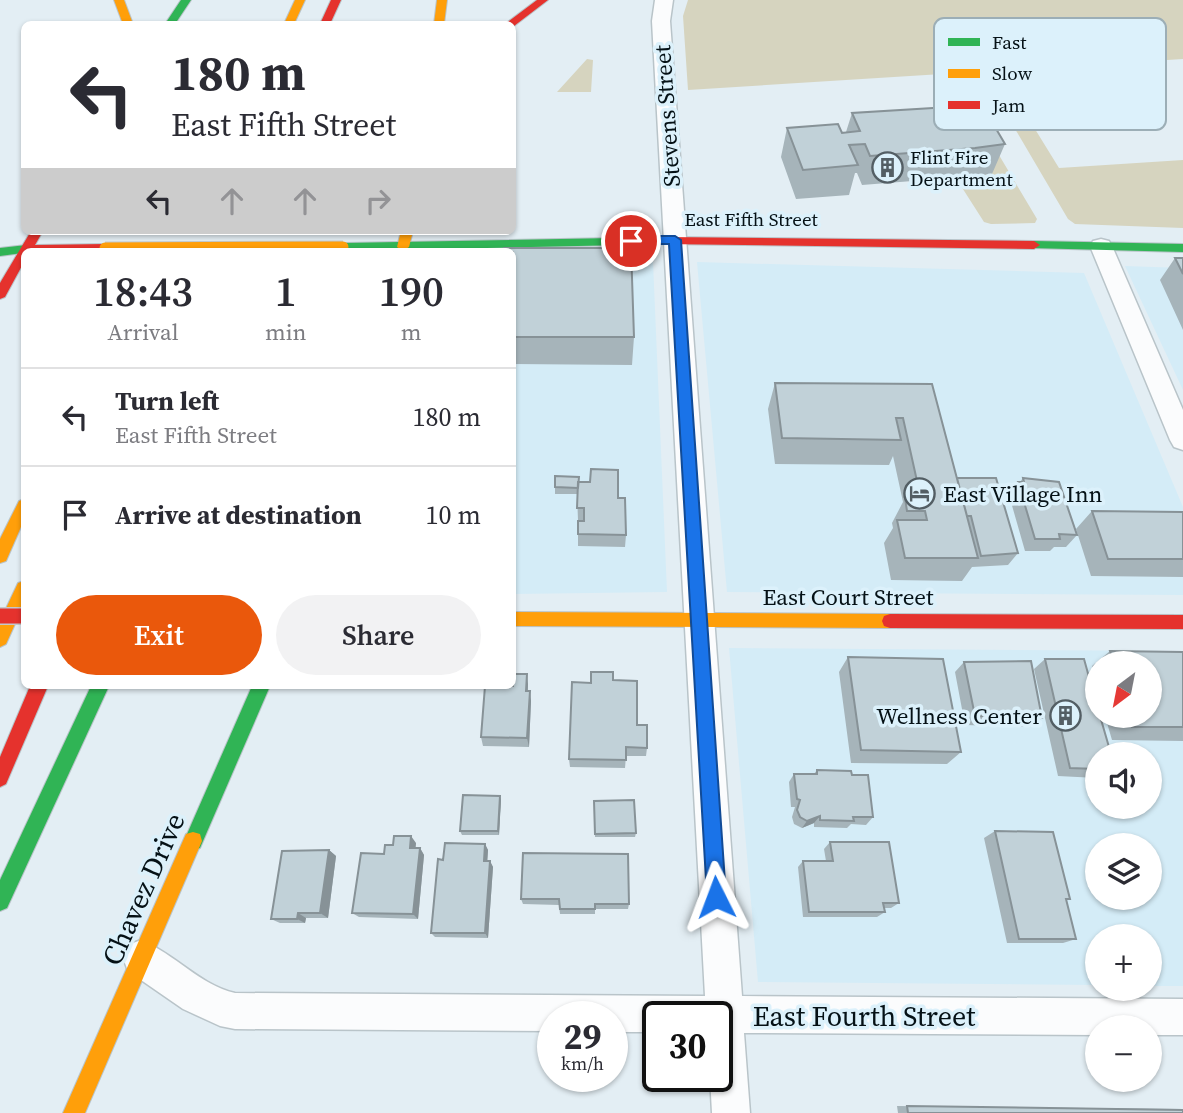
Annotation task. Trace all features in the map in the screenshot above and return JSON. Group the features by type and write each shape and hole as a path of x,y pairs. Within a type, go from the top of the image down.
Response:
{"main road":[{"path":"121,0 128,21"},
{"path":"173,21 186,0"},
{"path":"290,21 300,0"},
{"path":"326,21 336,0"},
{"path":"439,21 442,0"},
{"path":"509,21 534,0"},
{"path":"514,21 543,0"},
{"name":"East Fifth Street","path":"105,248 343,247 404,243 675,240 908,241 1183,248"},
{"name":"East Fifth Street","path":"0,253 21,250"},
{"path":"0,294 21,258"},
{"path":"0,556 21,511"},
{"path":"0,639 21,595"},
{"path":"0,616 21,616"},
{"name":"East Court Street","path":"516,619 1183,622"},
{"path":"0,778 38,689"},
{"path":"0,901 99,689"},
{"name":"Chavez Drive","path":"74,1113 260,689"}],"street":[{"name":"Stevens Street","path":"664,0 661,23 723,1001"},
{"path":"1101,246 1183,440"},
{"name":"East Fourth Street","path":"141,958 165,971 202,1002 216,1008 235,1011 642,1014"},
{"name":"East Fourth Street","path":"733,1015 1183,1017"},
{"name":"Stevens Street","path":"730,1092 731,1113"}],"shaded area":[{"path":"688,0 1183,0 1183,59 1166,60 1166,18 934,18 934,75 688,90 683,16"},
{"path":"587,59 593,60 591,92 557,92"},
{"path":"963,130 984,130 1037,219 1035,223 984,222 961,186 978,184 976,178 986,176"},
{"path":"1016,130 1036,130 1059,168 1183,160 1183,228 1075,224 1068,219"},
{"path":"516,262 653,262 667,592 516,594"},
{"path":"697,262 1084,273 1183,507 1183,595 727,592"},
{"path":"1125,266 1183,268 1183,390"},
{"path":"729,648 1183,651 1183,986 1162,986 1162,924 1085,924 1085,985 758,982"}],"building":[{"path":"934,108 934,130 997,130 1005,144 870,156 865,144 849,145 858,165 803,170 787,128 838,124 842,133 860,131 852,113"},
{"path":"516,248 631,248 634,337 516,337"},
{"path":"1175,258 1183,258 1183,274"},
{"path":"775,383 932,384 978,558 905,558 897,520 927,520 925,511 907,511 905,498 921,499 903,418 896,418 901,440 782,438"},
{"path":"591,469 618,470 618,498 625,498 626,535 578,534 578,521 584,521 584,508 577,508 578,482 590,482"},
{"path":"555,476 579,477 578,488 555,487"},
{"path":"957,478 996,478 1018,553 981,556 971,516 967,516"},
{"path":"1023,478 1059,482 1077,535 1059,534 1060,539 1035,539 1018,482 1024,482"},
{"path":"1092,511 1183,512 1183,559 1108,559"},
{"path":"1162,652 1183,652 1183,727 1162,727"},
{"path":"848,657 943,659 961,752 861,750"},
{"path":"1045,659 1084,659 1085,728 1103,728 1108,742 1085,742 1085,769 1070,768"},
{"path":"1031,661 1042,718 975,716 964,662"},
{"path":"591,672 613,672 613,680 637,681 637,725 647,725 647,748 626,747 626,760 569,759 572,682 591,683"},
{"path":"516,674 527,674 526,691 530,691 527,738 481,737 485,689 516,689"},
{"path":"817,770 851,771 852,775 868,775 873,817 853,817 854,821 820,820 820,816 807,821 800,817 797,810 800,800 797,799 794,774 817,774"},
{"path":"463,795 500,796 498,831 460,831"},
{"path":"634,800 636,833 595,834 594,801"},
{"path":"995,831 1053,832 1070,899 1066,899 1076,939 1019,939"},
{"path":"394,836 411,836 410,848 420,848 413,914 352,913 361,853 384,854 385,845 393,845"},
{"path":"830,842 889,842 899,903 883,903 885,912 809,912 803,861 833,861"},
{"path":"445,843 485,844 484,861 490,861 485,933 431,933 438,859 443,860"},
{"path":"329,850 320,913 298,913 297,919 271,919 282,851"},
{"path":"523,853 628,854 629,904 595,904 595,909 560,909 559,899 521,899"},
{"path":"907,1106 1183,1110 1183,1113 908,1113"}],"traffic: fast":[{"path":"172,21 186,0"},
{"path":"343,247 666,241"},
{"path":"1034,245 1183,248"},
{"path":"0,252 21,250"},
{"path":"0,901 99,689"},
{"path":"193,841 260,689"}],"traffic: slow":[{"path":"119,0 127,21"},
{"path":"290,21 300,0"},
{"path":"439,21 442,0"},
{"path":"403,247 406,235"},
{"path":"105,248 343,247"},
{"path":"0,556 21,511"},
{"path":"0,639 21,594"},
{"path":"516,619 890,621"},
{"path":"74,1113 193,841"}],"traffic: jam":[{"path":"326,21 336,0"},
{"path":"514,21 543,0"},
{"path":"27,248 35,235"},
{"path":"666,241 1034,245"},
{"path":"0,294 21,258"},
{"path":"0,616 21,616"},
{"path":"890,621 1183,622"},
{"path":"0,778 38,689"}],"place":[{"name":"Flint Fire Department","path":"887,168"},
{"name":"East Village Inn","path":"920,494"},
{"name":"Wellness Center","path":"1065,716"}],"route":[{"path":"631,241 675,240 716,897"}]}
